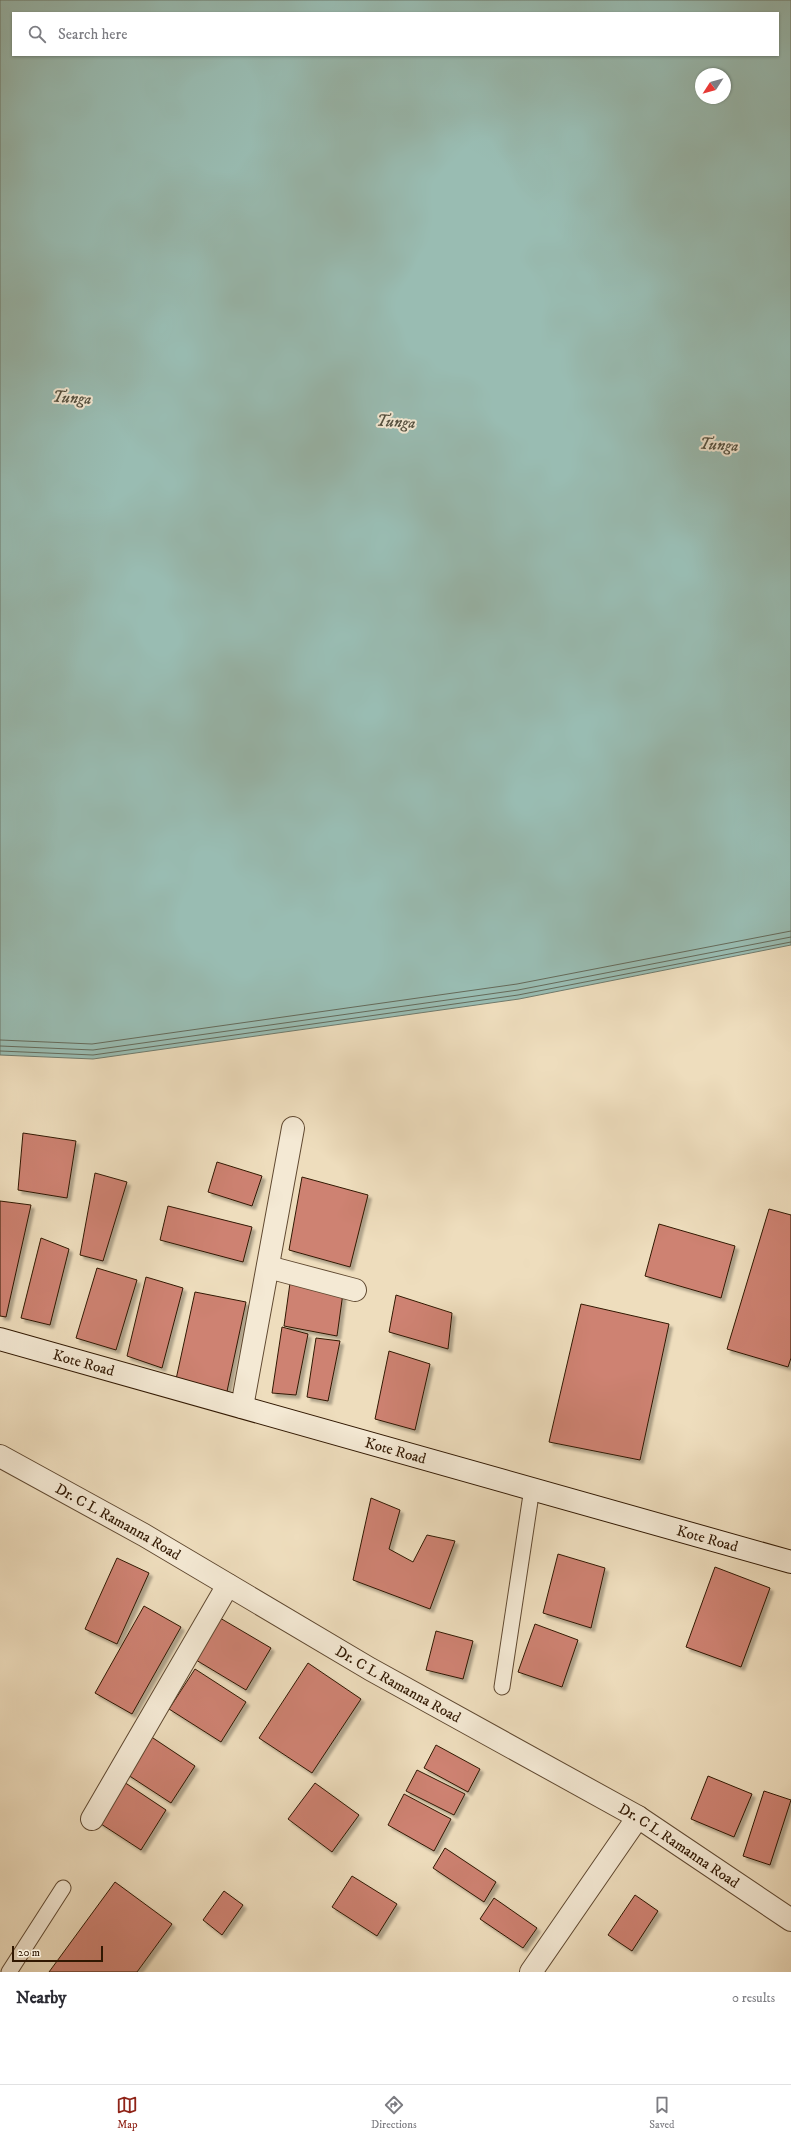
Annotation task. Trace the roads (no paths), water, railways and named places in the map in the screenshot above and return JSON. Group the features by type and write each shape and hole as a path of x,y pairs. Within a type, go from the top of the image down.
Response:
{"street":[{"path":"242,1407 293,1128"},
{"path":"268,1267 355,1290"},
{"name":"Kote Road","path":"0,1339 791,1562"},
{"name":"Dr. C L Ramanna Road","path":"0,1456 144,1535 370,1669 638,1817 791,1920"},
{"path":"92,1819 228,1585"},
{"path":"532,1972 638,1817"}],"lane":[{"path":"502,1686 532,1488"},
{"path":"8,1972 63,1888"}],"water":[{"name":"Tunga","path":"0,0 791,0 791,945 519,999 93,1059 0,1055"}]}
